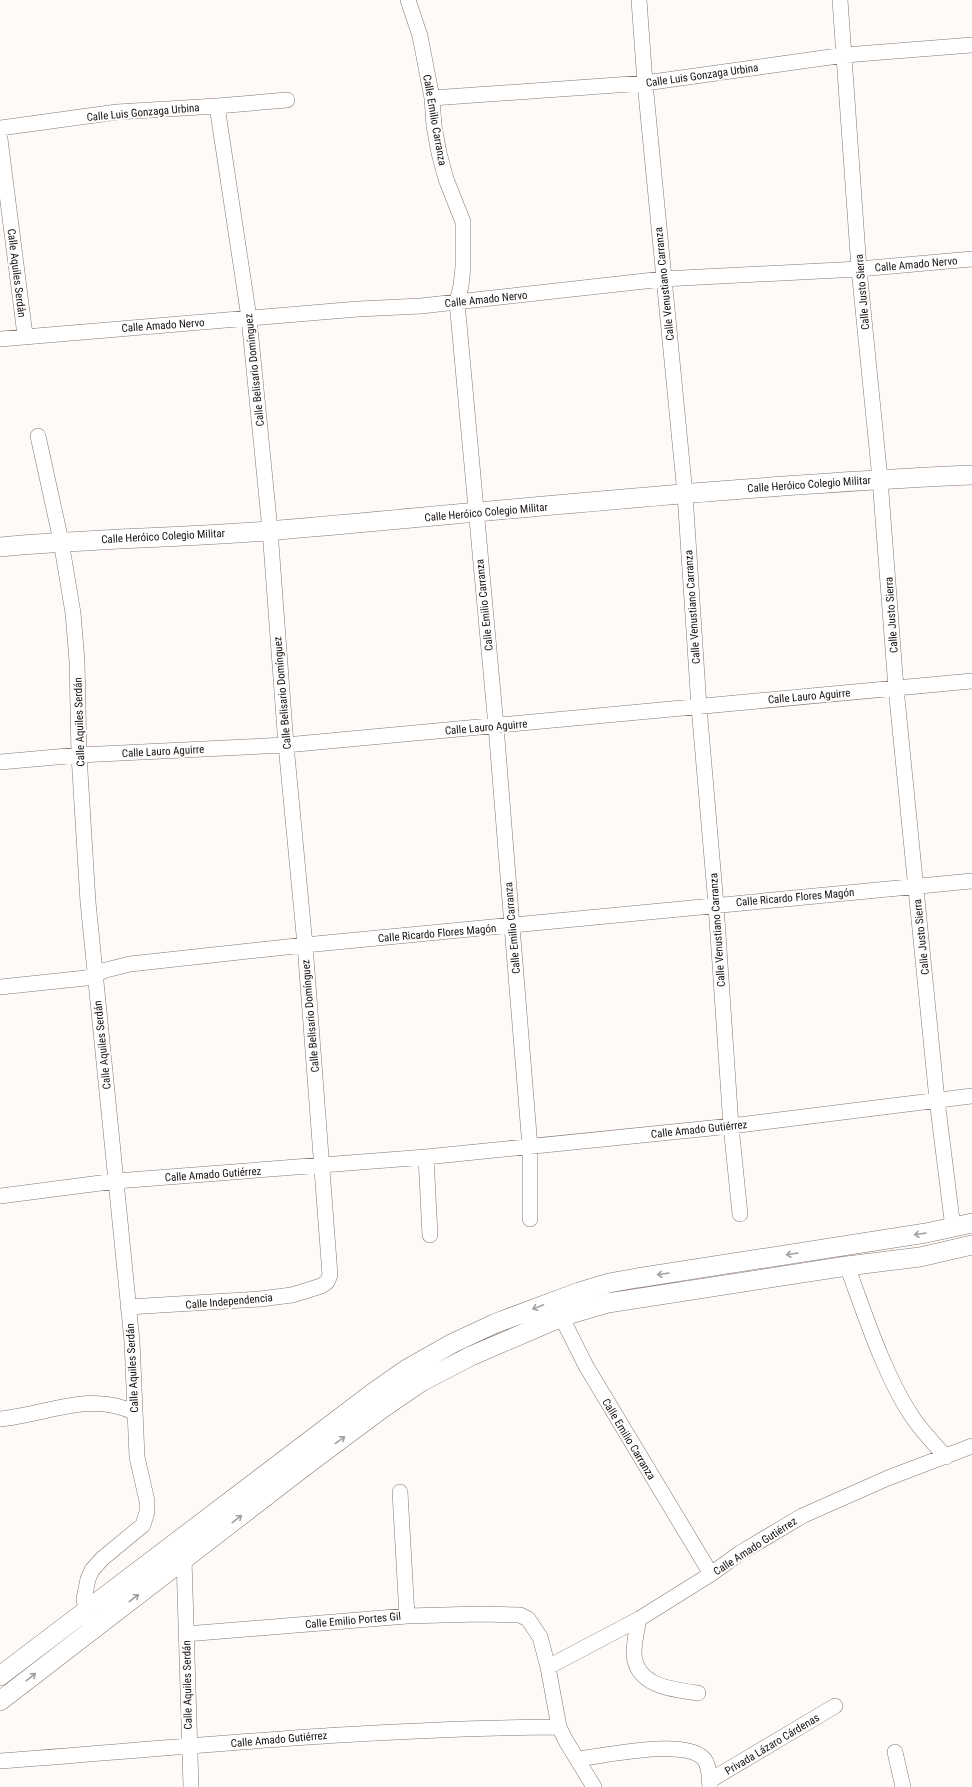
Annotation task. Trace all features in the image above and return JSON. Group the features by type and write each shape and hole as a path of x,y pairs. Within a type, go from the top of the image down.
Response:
{"main road":[{"name":"Calle Heróico Colegio Militar","path":"0,547 61,541 270,530 685,494 880,479 972,475"},
{"path":"0,1701 315,1458 421,1382 609,1283 953,1228 972,1223"},
{"path":"0,1676 86,1609 374,1392 407,1369 460,1340 496,1323 562,1307 595,1306 639,1297 847,1266 920,1257 972,1245"}],"street":[{"name":"Calle Emilio Carranza","path":"408,0 420,36 432,98 434,126 442,166 464,222 462,273 457,302 475,513 496,726 530,1147 530,1219"},
{"name":"Calle Venustiano Carranza","path":"639,0 663,279 685,494 699,707 716,905 731,1126 740,1214"},
{"name":"Calle Justo Sierra","path":"840,0 859,270 880,479 896,688 937,1100 953,1228"},
{"name":"Calle Luis Gonzaga Urbina","path":"432,98 645,83 845,55 972,44"},
{"name":"Calle Luis Gonzaga Urbina","path":"0,128 117,112 287,100"},
{"name":"Calle Belisario Domínguez","path":"217,106 249,318 270,530 286,745 330,1267 327,1282"},
{"name":"Calle Aquiles Serdán","path":"0,139 26,335"},
{"name":"Calle Amado Nervo","path":"0,339 26,335 457,302 663,279 859,270 972,259"},
{"name":"Calle Aquiles Serdán","path":"38,436 61,541 75,637 79,755 88,902 94,974 134,1356 137,1457 147,1501 145,1520 137,1531 103,1558 92,1570 85,1590 86,1609 90,1631"},
{"name":"Calle Lauro Aguirre","path":"0,762 79,755 286,745 972,681"},
{"name":"Calle Ricardo Flores Magón","path":"0,987 70,980 94,974 116,966 130,964 304,945 972,881"},
{"name":"Calle Amado Gutiérrez","path":"0,1196 116,1181 426,1157 530,1147 731,1126 972,1096"},
{"path":"426,1157 430,1235"},
{"path":"847,1266 896,1390 924,1434 946,1457"},
{"name":"Calle Independencia","path":"128,1307 260,1299 310,1290 327,1282"},
{"name":"Calle Emilio Carranza","path":"562,1307 570,1336 586,1366 711,1574"},
{"path":"0,1419 91,1403 115,1404 135,1413"},
{"name":"Calle Amado Gutiérrez","path":"548,1668 639,1619 711,1574 740,1553 802,1516 888,1478 972,1446"},
{"path":"400,1492 407,1616"},
{"name":"Calle Aquiles Serdán","path":"184,1559 188,1747 191,1787"},
{"name":"Calle Emilio Portes Gil","path":"186,1634 407,1616 510,1614 528,1618 540,1637 548,1668"},
{"path":"639,1619 634,1640 636,1665 644,1675 654,1683 664,1688 698,1693"},
{"path":"548,1668 559,1726 594,1787"},
{"name":"Privada Lázaro Cárdenas","path":"710,1784 835,1706"},
{"name":"Calle Amado Gutiérrez","path":"0,1761 298,1737 435,1729 559,1726"},
{"path":"577,1759 657,1749 686,1749 695,1752 706,1762 710,1784"},
{"path":"895,1752 903,1787"}]}
